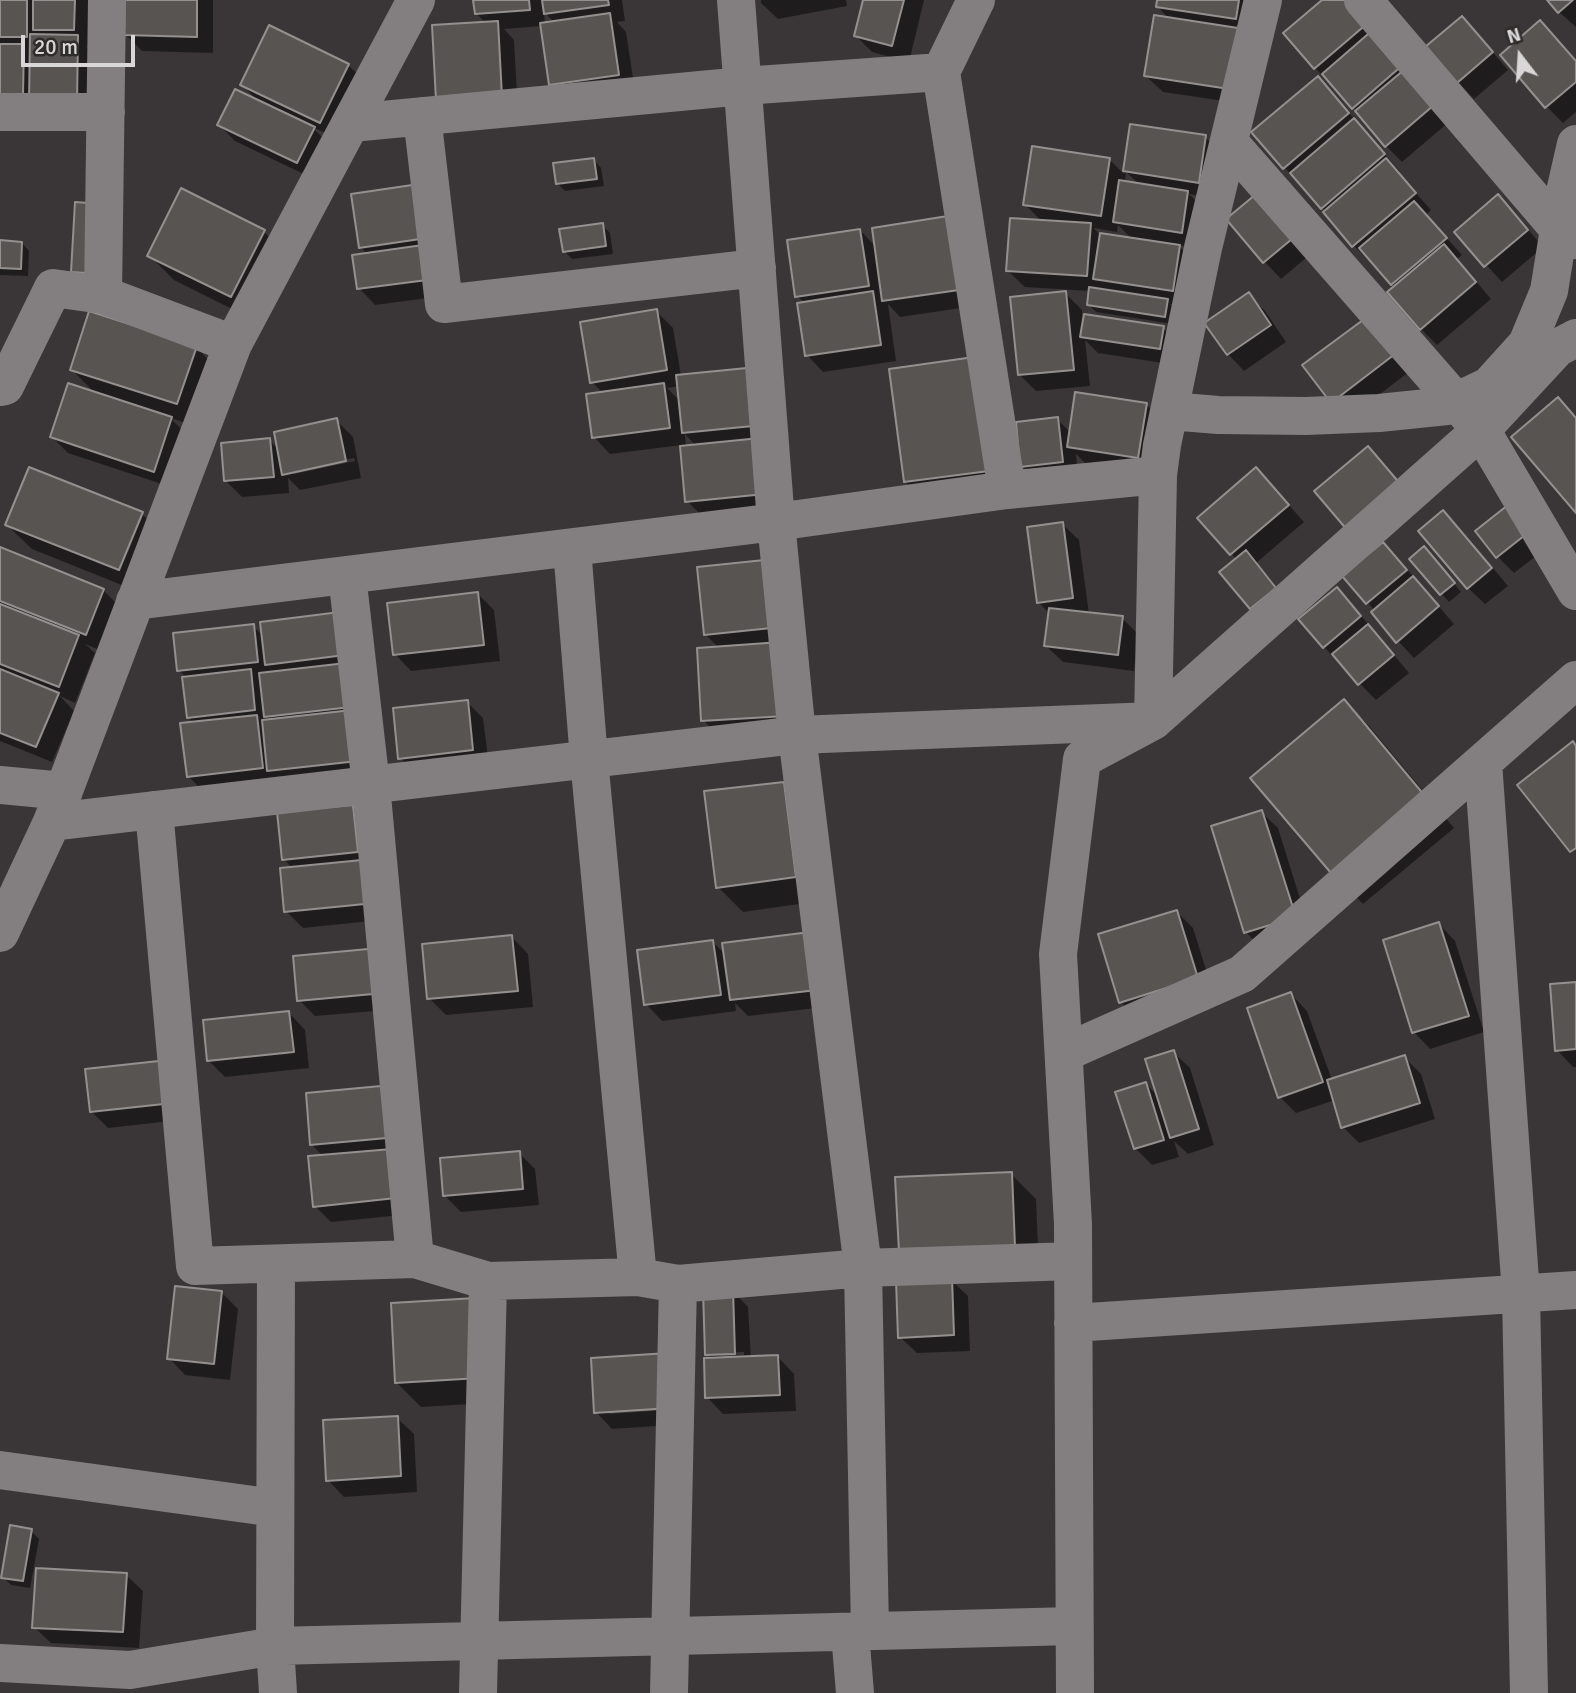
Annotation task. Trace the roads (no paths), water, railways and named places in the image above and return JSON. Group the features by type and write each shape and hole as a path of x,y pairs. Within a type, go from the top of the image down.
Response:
{"street":[{"path":"103,295 107,0"},
{"path":"0,933 58,806 233,344 416,0"},
{"path":"736,0 775,522 797,735 863,1268 860,1632 855,1693"},
{"path":"976,0 941,72 1007,491"},
{"path":"1153,721 1158,475 1162,445 1203,248 1263,0"},
{"path":"1363,0 1568,239"},
{"path":"351,123 743,86 941,72"},
{"path":"0,112 106,112"},
{"path":"422,116 444,304 757,268"},
{"path":"1229,142 1481,430 1576,591"},
{"path":"1170,411 1218,415 1379,413 1447,406 1489,386 1527,344 1568,239 1565,192 1576,144"},
{"path":"0,387 5,386 53,288 103,295 233,344"},
{"path":"1075,1693 1073,1224 1058,954 1082,758 1153,721 1570,352"},
{"path":"135,601 572,548 1007,491 1158,475"},
{"path":"572,548 638,1277"},
{"path":"347,575 371,785 415,1259"},
{"path":"1064,1053 1242,974 1576,680"},
{"path":"0,785 58,806 154,810 797,735 1153,721"},
{"path":"1483,762 1521,1294 1529,1693"},
{"path":"154,810 195,1266 415,1259 488,1281 638,1277 678,1284 863,1268 1073,1261"},
{"path":"276,1264 275,1646 278,1693"},
{"path":"478,1693 488,1281"},
{"path":"669,1693 678,1284"},
{"path":"1073,1323 1576,1290"},
{"path":"0,1470 275,1508"},
{"path":"0,1663 130,1682 275,1646 1074,1626"}]}
